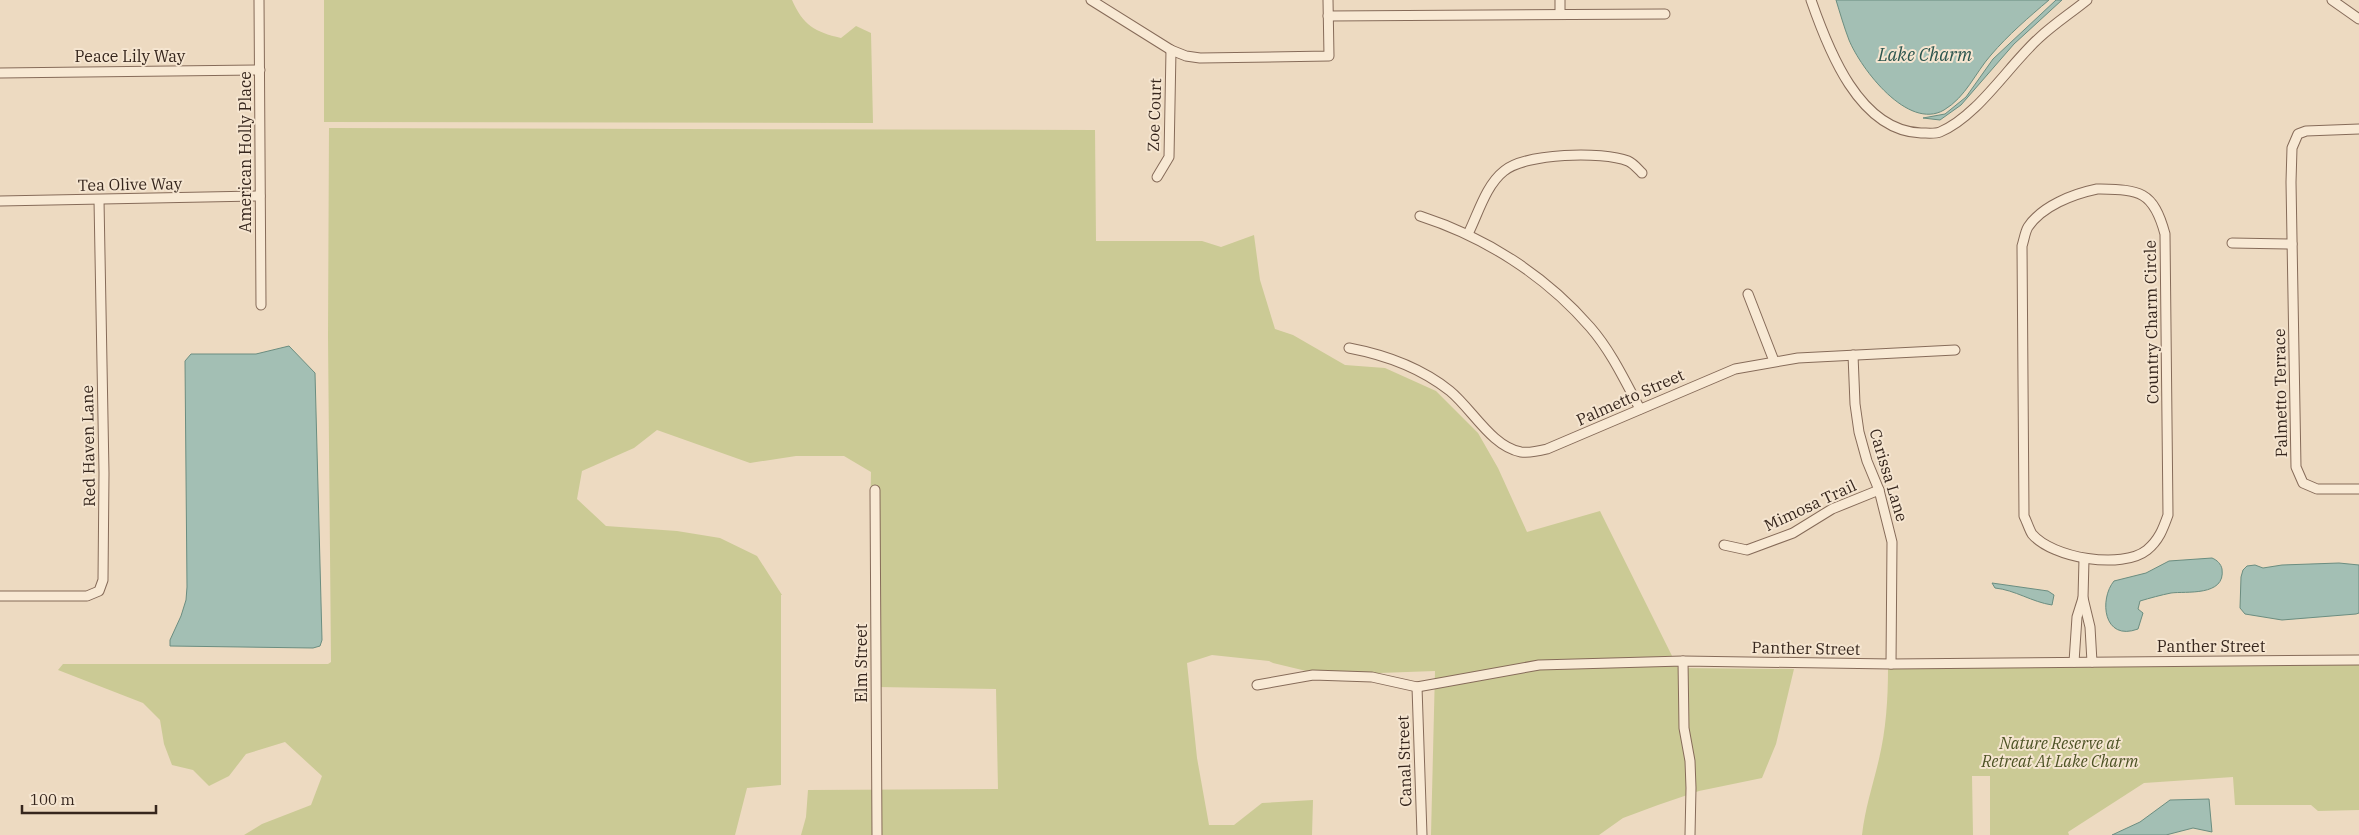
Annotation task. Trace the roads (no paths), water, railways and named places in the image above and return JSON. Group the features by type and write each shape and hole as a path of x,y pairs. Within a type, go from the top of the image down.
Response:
{"street":[{"name":"American Holly Place","path":"260,0 260,305"},
{"path":"1092,0 1171,50 1200,58 1329,56 1328,0"},
{"path":"1560,0 1560,14"},
{"path":"1811,0 1836,65 1863,100 1880,118 1908,132 1939,133 1963,118 2038,38 2087,0"},
{"path":"2332,0 2359,19"},
{"path":"1328,16 1665,14"},
{"name":"Zoe Court","path":"1157,177 1169,157 1171,50"},
{"name":"Peace Lily Way","path":"0,73 260,70"},
{"name":"Palmetto Terrace","path":"2359,129 2306,131 2298,134 2292,148 2296,467 2303,483 2317,489 2359,489"},
{"path":"1468,234 1498,177 1514,165 1529,160 1571,156 1604,156 1629,161 1642,173"},
{"name":"Country Charm Circle","path":"2096,190 2131,190 2150,199 2160,214 2165,234 2168,515 2162,534 2146,551 2130,558 2108,560 2084,559 2047,546 2032,534 2024,516 2022,246 2027,228 2039,215 2077,193 2096,190"},
{"name":"Tea Olive Way","path":"0,201 260,196"},
{"name":"Red Haven Lane","path":"0,596 87,596 99,591 103,580 104,473 99,200"},
{"path":"1420,216 1468,234 1530,272 1558,295 1590,328 1611,356 1640,408"},
{"path":"2232,242 2292,244"},
{"path":"1748,294 1774,361"},
{"name":"Palmetto Street","path":"1350,348 1398,360 1424,373 1449,390 1469,408 1493,438 1506,448 1521,452 1547,449 1735,369 1774,361 1955,350"},
{"name":"Carissa Lane","path":"1853,355 1855,404 1859,432 1867,461 1879,490 1892,542 1891,664"},
{"name":"Elm Street","path":"875,490 876,835"},
{"name":"Mimosa Trail","path":"1724,545 1746,550 1793,533 1832,509 1879,490"},
{"path":"2074,662 2076,627 2083,598 2084,559"},
{"path":"2083,598 2090,627 2092,662"},
{"path":"2076,627 2090,627"},
{"name":"Panther Street","path":"1257,685 1313,675 1372,677 1417,687 1539,665 1683,661 1891,664 2359,660"},
{"path":"1683,661 1684,728 1690,761 1690,835"},
{"name":"Canal Street","path":"1417,687 1422,835"}],"water":[{"name":"Lake Charm","path":"1836,0 2049,0 2019,26 1985,62 1952,105 1944,110 1930,114 1916,112 1901,105 1875,80 1864,66 1849,40"},
{"path":"2056,0 2062,0 2014,44 1961,105 1940,120 1923,118 1945,114 1966,97 1993,59"},
{"path":"289,346 315,373 322,640 320,646 313,648 170,646 170,640 186,600 187,587 185,361 191,354 256,354"},
{"path":"2212,558 2221,565 2222,569 2222,578 2218,584 2203,591 2171,593 2140,601 2138,609 2143,613 2138,629 2117,630 2111,624 2107,617 2106,598 2114,581 2146,573 2169,561"},
{"path":"2339,563 2359,565 2359,613 2282,620 2245,614 2240,608 2241,577 2243,570 2247,566 2255,565 2263,568 2282,565"},
{"path":"1992,583 2048,591 2054,595 2052,605 1995,588"},
{"path":"2209,799 2212,832 2193,828 2166,835 2112,835 2140,822 2170,800"}],"park label":[{"name":"Nature Reserve at Retreat At Lake Charm","path":"2060,752"}]}
